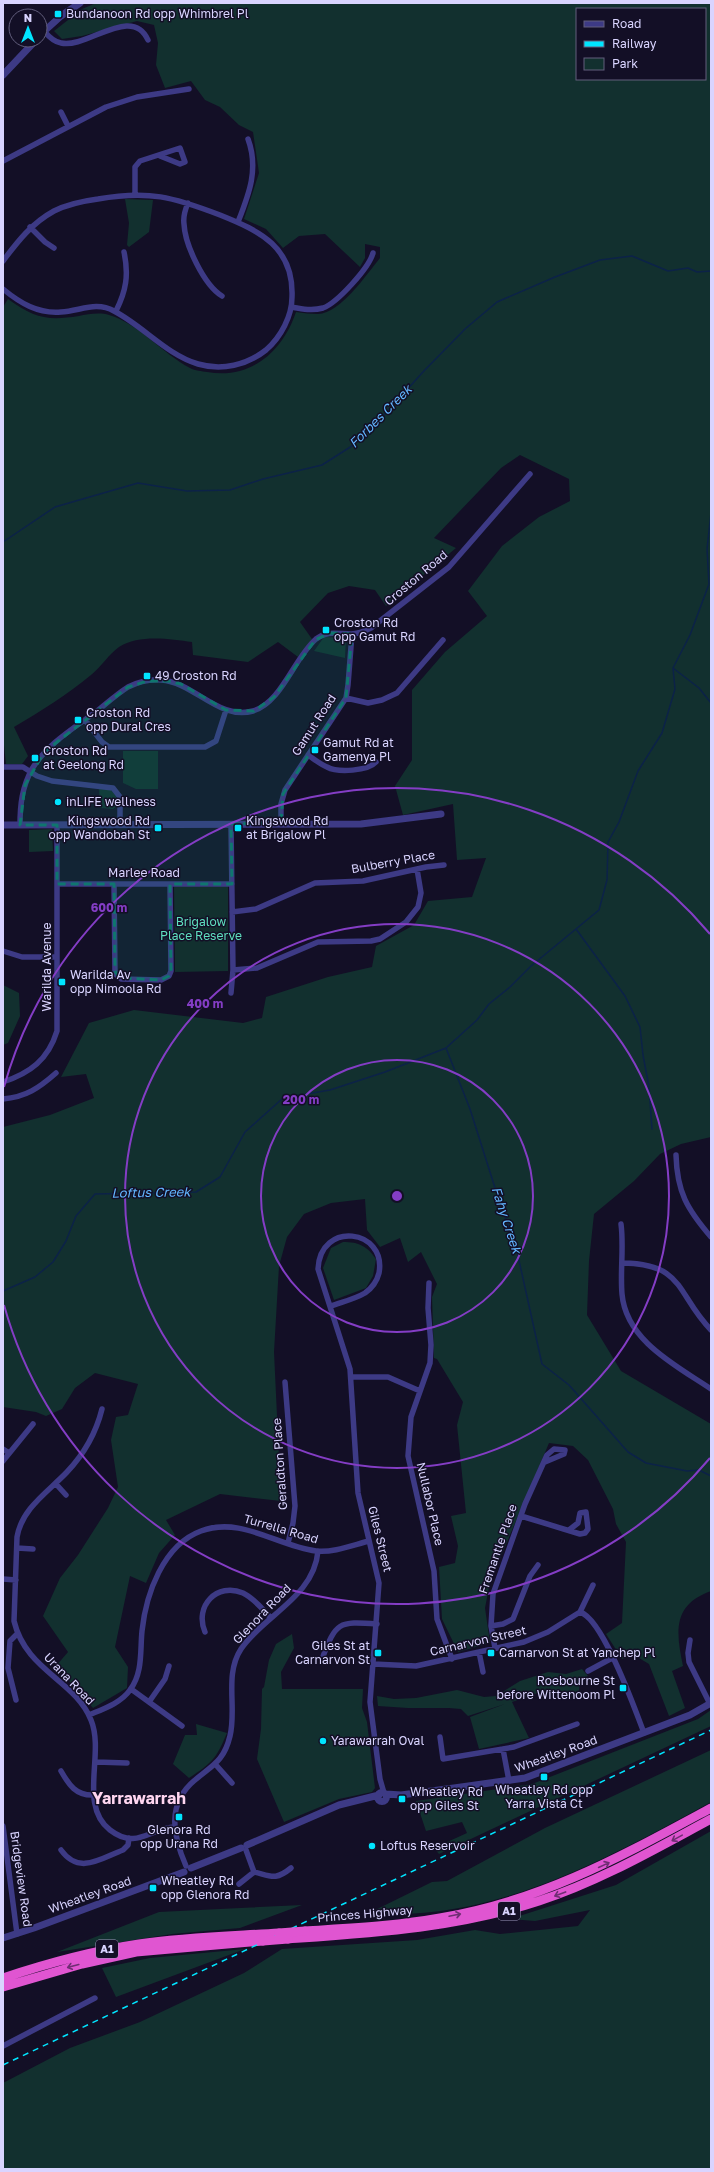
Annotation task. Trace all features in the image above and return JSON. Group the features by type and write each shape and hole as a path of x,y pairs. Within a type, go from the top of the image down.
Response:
{"highway":[{"name":"Princes Highway","path":"3,1978 51,1963 123,1947 165,1941 413,1922 457,1915 511,1901 586,1874 711,1808"},
{"name":"Princes Highway","path":"3,1987 48,1973 136,1952 422,1929 465,1921 515,1909 562,1893 610,1873 711,1819"},
{"path":"3,1982 34,1973 48,1973"}],"street":[{"path":"48,28 80,3"},
{"path":"48,37 52,40 66,44 130,26 141,30 148,40"},
{"path":"3,75 28,48"},
{"path":"3,160 97,111 126,100 189,89"},
{"path":"61,112 68,126"},
{"path":"238,222 250,190 254,170 253,154 248,139"},
{"path":"135,194 136,164 140,161 160,156"},
{"path":"3,261 30,227 48,214 69,205 135,194 160,196 188,203 238,222 259,232 270,241 280,253 291,278 291,307 282,331 267,349 245,362 218,367 201,365 185,359 116,311 95,306 60,312 46,311 24,305 4,292"},
{"path":"188,203 183,224 186,238 206,283 222,296"},
{"path":"30,227 45,242 54,248"},
{"path":"116,311 123,296 126,282 127,270 124,252"},
{"path":"291,307 311,310 330,304 366,267 373,253"},
{"name":"Croston Road","path":"20,825 22,796 31,771 49,748 128,687 154,680 181,684 226,710 244,712 262,706 274,696 315,640 330,633 352,634 376,625 449,567 530,474"},
{"name":"Gamut Road","path":"281,823 281,804 285,790 346,698 352,634"},
{"path":"346,698 368,703 382,700 397,694 443,640"},
{"path":"85,720 102,742 109,747 205,747 216,741 226,710"},
{"path":"308,755 327,767 336,770 365,769 376,762"},
{"path":"3,767 23,767 37,776 52,781 112,788 120,797 120,825"},
{"path":"3,826 281,823 361,824 441,814"},
{"path":"231,824 233,970 231,993"},
{"name":"Warilda Avenue","path":"3,1082 25,1074 36,1067 45,1057 56,1036 58,1023 57,825"},
{"name":"Bulberry Place","path":"232,912 256,909 315,883 370,880 417,868 444,865"},
{"path":"233,970 258,968 318,942 371,941 380,939 406,922 418,907 421,893 417,868"},
{"name":"Marlee Road","path":"57,884 232,884"},
{"path":"114,884 115,974 121,980 154,980 164,979 169,976 171,971 170,884"},
{"path":"3,951 22,957 57,957"},
{"path":"3,1099 16,1098 30,1093 56,1073"},
{"path":"676,1155 677,1177 684,1200 694,1217 711,1237"},
{"path":"621,1224 622,1292 624,1304 642,1338 658,1353 711,1389"},
{"name":"Giles Street","path":"331,1306 360,1295 370,1289 377,1280 379,1270 378,1258 369,1243 359,1237 340,1237 328,1243 321,1252 318,1269 348,1361 351,1378 358,1493 380,1590 370,1702 382,1796"},
{"path":"622,1263 649,1265 667,1273 681,1289 711,1330"},
{"name":"Nullabor Place","path":"429,1283 428,1308 431,1353 428,1373 420,1391 409,1428 409,1462 434,1571 437,1619 452,1659"},
{"path":"351,1378 388,1377 420,1391"},
{"name":"Geraldton Place","path":"285,1382 295,1506 288,1543"},
{"name":"Urana Road","path":"102,1409 98,1428 93,1437 68,1471 25,1514 18,1530 14,1614 17,1634 26,1650 77,1699 89,1715 96,1738 95,1809 105,1826 119,1835 129,1838"},
{"path":"3,1461 33,1424"},
{"path":"3,1449 9,1453"},
{"name":"Fremantle Place","path":"495,1648 491,1626 493,1594 521,1516 545,1462"},
{"path":"56,1484 66,1495"},
{"path":"521,1516 569,1530"},
{"name":"Turrella Road","path":"89,1715 114,1703 131,1689 138,1673 143,1623 153,1588 163,1564 179,1544 201,1531 224,1526 244,1529 318,1551 369,1541"},
{"path":"17,1548 33,1548"},
{"name":"Glenora Road","path":"187,1869 176,1842 173,1827 179,1803 186,1790 196,1779 216,1765 225,1750 230,1735 232,1676 236,1659 246,1642 308,1582 316,1562 318,1551"},
{"path":"491,1626 507,1623 513,1619 530,1576 538,1564"},
{"path":"3,1579 16,1580"},
{"path":"594,1585 580,1612 586,1616 614,1657 644,1733"},
{"path":"205,1632 201,1618 204,1607 213,1596 223,1592 238,1591 245,1594 271,1618"},
{"name":"Carnarvon Street","path":"373,1664 408,1667 452,1659 530,1640 580,1612"},
{"path":"322,1659 331,1637 340,1626 350,1622 377,1624"},
{"path":"16,1700 8,1660 10,1641 17,1634"},
{"path":"690,1640 688,1653 689,1662 710,1704"},
{"path":"479,1652 483,1672"},
{"path":"588,1671 614,1657"},
{"path":"148,1702 165,1679 169,1666"},
{"path":"131,1689 182,1726"},
{"name":"Wheatley Road","path":"3,1938 245,1848 340,1805 382,1796 401,1795 509,1781 537,1774 690,1715 710,1704"},
{"path":"440,1737 443,1759 522,1745 577,1724"},
{"path":"503,1749 509,1781"},
{"path":"96,1762 127,1763"},
{"path":"216,1765 232,1783"},
{"path":"61,1771 75,1791 82,1794 94,1795"},
{"name":"Bridgeview Road","path":"3,1826 17,1934"},
{"path":"61,1850 70,1861 84,1864 123,1850 128,1845 129,1838 145,1837 165,1828 173,1827"},
{"path":"245,1848 254,1872 264,1876 275,1877 284,1874 291,1868"},
{"path":"239,1884 254,1872"},
{"path":"3,2046 95,1998"}],"highlighted area":[{"path":"330,633 352,634 346,698 283,794 281,823 231,824 232,884 170,884 171,971 169,976 161,980 119,978 115,971 114,884 57,884 57,825 20,825 25,785 44,752 128,687 147,681 168,681 181,684 226,710 254,711 274,697 315,640"}],"green space":[{"path":"96,3 711,3 711,1137 681,1144 660,1154 634,1181 594,1214 589,1261 587,1315 621,1371 711,1424 711,1591 698,1597 689,1604 683,1612 678,1631 683,1666 672,1671 685,1708 669,1716 649,1664 634,1655 622,1659 606,1634 622,1623 626,1542 616,1524 613,1509 588,1460 573,1446 549,1443 490,1582 485,1608 490,1643 458,1652 442,1619 439,1567 455,1563 458,1546 451,1516 466,1513 457,1425 463,1402 437,1359 434,1358 432,1297 437,1284 421,1252 408,1262 400,1238 380,1247 367,1230 365,1199 331,1203 304,1214 287,1237 279,1266 274,1352 281,1501 220,1494 166,1520 175,1535 159,1553 146,1583 130,1576 115,1647 128,1667 127,1688 93,1708 56,1666 68,1652 43,1616 60,1578 78,1555 108,1508 118,1487 111,1440 116,1417 128,1415 138,1384 95,1373 75,1388 62,1409 46,1416 36,1412 3,1407 3,1127 50,1115 94,1098 86,1074 61,1077 89,1023 134,1010 243,1023 262,1018 266,997 328,977 372,967 376,946 414,925 428,901 472,897 486,858 457,860 453,804 403,815 395,786 412,760 412,690 445,652 487,616 468,591 502,546 539,517 570,501 569,479 520,455 501,468 434,538 456,548 386,606 375,590 349,586 328,593 300,622 312,639 298,657 278,642 248,662 193,655 192,642 155,638 136,640 127,643 115,650 95,672 73,689 14,727 28,756 22,764 6,764 3,736 3,307 8,299 33,314 49,318 94,314 109,315 130,325 190,368 198,371 223,373 251,367 263,360 283,339 296,312 318,314 327,312 335,307 352,292 380,258 380,247 365,244 365,258 360,267 325,234 299,236 283,248 266,229 244,219 259,173 253,132 239,125 220,107 205,100 191,81 165,88 156,65 158,43 154,25 137,21 82,36 62,39 54,31 82,9"},
{"path":"125,199 153,200 149,232 129,247 127,245 129,223"},
{"path":"324,637 346,638 345,658 314,651"},
{"path":"123,751 158,751 158,789 136,789 123,783"},
{"path":"99,788 111,790 116,796 117,806 113,809 100,808"},
{"path":"52,829 53,851 29,852 29,830"},
{"name":"Brigalow Place Reserve","path":"174,886 228,886 228,971 175,972"},
{"path":"3,985 19,993 20,1016 8,1043 3,1045"},
{"path":"343,1242 358,1244 366,1248 376,1259 373,1276 366,1288 334,1300 323,1268 331,1248"},
{"path":"292,1634 294,1648 281,1672 282,1689 363,1689 362,1708 367,1722 375,1788 372,1792 339,1799 284,1822 257,1759 261,1729 262,1689 264,1687 269,1660 276,1644"},
{"path":"582,1669 588,1676 580,1681 578,1699 549,1689 512,1702 529,1738 479,1749 470,1717 505,1704 468,1716 461,1709 378,1706 377,1696 394,1699 416,1698 457,1690 484,1697 496,1696 520,1681 548,1672 566,1674"},
{"path":"711,1710 711,1726 439,1854 434,1848 467,1833 462,1822 426,1831 416,1801 532,1784 698,1719"},
{"path":"196,1724 227,1733 220,1749 209,1764 189,1778 173,1764 185,1735 197,1735"},
{"path":"711,1750 711,1802 631,1845 547,1883 504,1897 460,1908 415,1913 369,1913 432,1882 447,1881 545,1828"},
{"path":"711,1831 711,2169 3,2169 3,2083 70,2048 140,2022 244,1973 282,1949 417,1940 475,1930 500,1934 578,1926 590,1910 535,1921 510,1919 616,1885"},
{"path":"302,1905 240,1928 172,1934 57,1952 159,1912"},
{"path":"245,1949 116,1997 102,1968 150,1958"}],"waterway":[{"name":"Forbes Creek","path":"3,542 55,507 138,483 187,491 230,490 263,479 322,465 355,444 465,329 497,302 555,277 600,260 632,256 668,271 688,268 697,272 711,271"},
{"name":"Loftus Creek","path":"3,1291 35,1277 53,1262 66,1241 76,1216 95,1194 196,1192 220,1177 245,1132 283,1098 330,1090 385,1072 446,1048 477,1020 489,1004 510,987 531,966 599,910 607,880 608,842 619,822 638,771 662,733 675,689 673,668 690,635 709,584 707,549 711,513"},
{"path":"673,668 699,688 711,703"},
{"path":"576,929 625,996 640,1027 649,1087 652,1129"},
{"name":"Fahy Creek","path":"446,1048 470,1109 496,1191 516,1247 542,1364 569,1385 628,1452 646,1463 687,1471 699,1470 711,1476"}],"railway":[{"path":"3,2065 711,1730"}],"place":[{"name":"Bundanoon Rd opp Whimbrel Pl","path":"58,14"},
{"name":"Croston Rd opp Gamut Rd","path":"326,630"},
{"name":"49 Croston Rd","path":"147,676"},
{"name":"Croston Rd opp Dural Cres","path":"78,720"},
{"name":"Gamut Rd at Gamenya Pl","path":"315,750"},
{"name":"Croston Rd at Geelong Rd","path":"35,758"},
{"name":"inLIFE wellness","path":"58,802"},
{"name":"Kingswood Rd opp Wandobah St","path":"158,828"},
{"name":"Kingswood Rd at Brigalow Pl","path":"238,828"},
{"name":"Warilda Av opp Nimoola Rd","path":"62,982"},
{"name":"Giles St at Carnarvon St","path":"378,1653"},
{"name":"Carnarvon St at Yanchep Pl","path":"491,1653"},
{"name":"Roebourne St before Wittenoom Pl","path":"623,1688"},
{"name":"Yarawarrah Oval","path":"323,1741"},
{"name":"Wheatley Rd opp Yarra Vista Ct","path":"544,1777"},
{"name":"Wheatley Rd opp Giles St","path":"402,1799"},
{"name":"Glenora Rd opp Urana Rd","path":"179,1817"},
{"name":"Loftus Reservoir","path":"372,1846"},
{"name":"Wheatley Rd opp Glenora Rd","path":"153,1888"}],"district":[{"name":"Yarrawarrah","path":"139,1798"}]}
